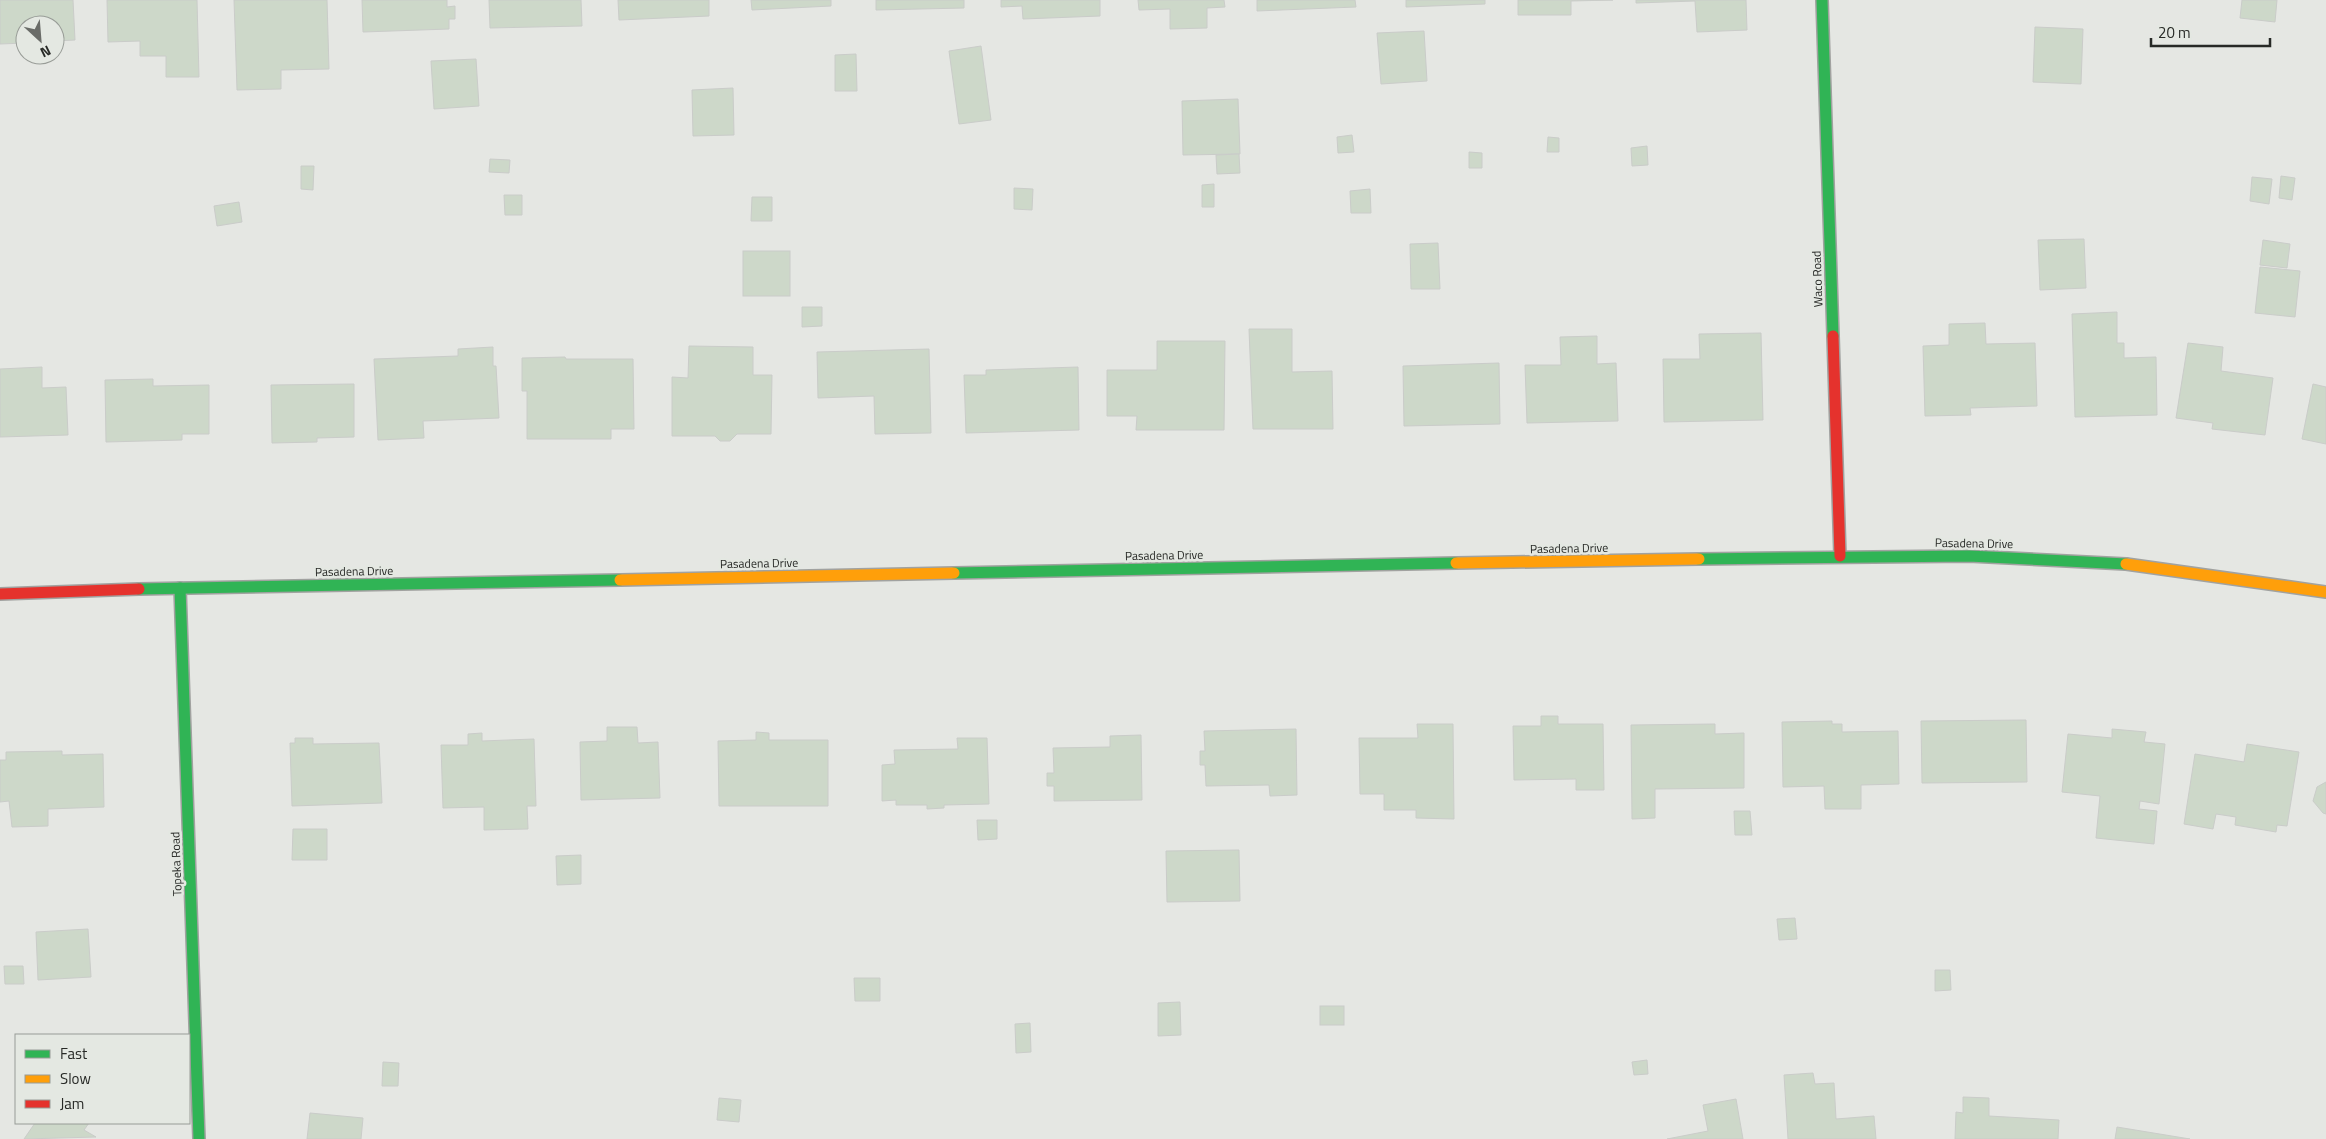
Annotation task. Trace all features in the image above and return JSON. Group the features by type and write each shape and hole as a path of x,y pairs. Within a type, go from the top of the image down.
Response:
{"street":[{"name":"Waco Road","path":"1822,0 1840,556"},
{"name":"Pasadena Drive","path":"0,594 180,588 1840,556 1986,556 2097,561 2180,570 2326,592"},
{"name":"Topeka Road","path":"180,588 198,1139"}],"building":[{"path":"0,0 73,0 75,40 65,40 65,15 15,15 15,43 0,44"},
{"path":"107,0 197,0 199,77 166,77 166,56 140,56 140,41 108,42"},
{"path":"234,0 327,0 329,69 281,70 281,89 237,90"},
{"path":"362,0 447,0 447,7 455,6 455,19 449,19 449,29 363,32"},
{"path":"489,0 581,0 582,26 490,28"},
{"path":"618,0 709,0 709,16 619,20"},
{"path":"751,0 831,0 831,6 752,10"},
{"path":"876,0 964,0 964,8 876,10"},
{"path":"1001,0 1100,0 1100,16 1023,19 1022,6 1001,7"},
{"path":"1138,0 1224,0 1225,7 1207,8 1207,28 1170,29 1170,9 1139,10"},
{"path":"1257,0 1355,0 1356,7 1257,11"},
{"path":"1406,0 1485,0 1485,4 1406,7"},
{"path":"1518,0 1613,0 1571,1 1571,15 1518,15"},
{"path":"1636,0 1746,0 1747,30 1697,32 1695,1 1636,3"},
{"path":"2242,0 2277,0 2275,22 2240,18"},
{"path":"2035,27 2083,29 2081,84 2033,82"},
{"path":"1424,31 1427,81 1381,84 1377,33"},
{"path":"981,46 991,120 959,124 949,51"},
{"path":"856,54 857,91 835,91 835,55"},
{"path":"476,59 479,106 434,109 431,61"},
{"path":"733,88 734,135 693,136 692,90"},
{"path":"1238,99 1240,154 1183,155 1182,101"},
{"path":"1352,135 1354,152 1338,153 1337,137"},
{"path":"1548,137 1559,138 1559,152 1547,152"},
{"path":"1647,146 1648,165 1632,166 1631,148"},
{"path":"1469,152 1482,153 1482,168 1469,168"},
{"path":"1239,154 1240,173 1217,174 1216,155"},
{"path":"490,159 510,160 509,173 489,172"},
{"path":"301,166 314,166 313,190 301,189"},
{"path":"2281,176 2295,178 2292,200 2279,198"},
{"path":"2252,177 2272,179 2269,204 2250,201"},
{"path":"1214,184 1214,207 1202,207 1202,185"},
{"path":"1014,188 1033,189 1032,210 1014,209"},
{"path":"1370,189 1371,213 1351,213 1350,191"},
{"path":"504,195 522,195 522,215 505,215"},
{"path":"752,197 772,197 772,221 751,221"},
{"path":"239,202 242,222 217,226 214,206"},
{"path":"2084,239 2086,288 2040,290 2038,240"},
{"path":"2263,240 2290,244 2287,268 2260,265"},
{"path":"1438,243 1440,289 1411,289 1410,244"},
{"path":"743,251 790,251 790,296 743,296"},
{"path":"2260,267 2300,271 2295,317 2255,313"},
{"path":"802,307 822,307 822,326 802,327"},
{"path":"2117,312 2117,343 2124,343 2124,358 2156,357 2157,415 2075,417 2072,314"},
{"path":"1985,323 1986,344 2035,343 2037,406 1970,408 1971,415 1925,416 1923,346 1949,345 1949,324"},
{"path":"1249,329 1292,329 1292,372 1332,371 1333,429 1253,429"},
{"path":"1761,333 1763,420 1664,422 1663,359 1700,359 1699,334"},
{"path":"1597,336 1597,364 1616,363 1618,421 1527,423 1525,365 1561,365 1560,337"},
{"path":"1157,341 1225,341 1224,430 1136,430 1137,416 1107,416 1107,370 1157,370"},
{"path":"2188,343 2223,347 2221,371 2273,378 2265,435 2212,429 2213,423 2176,418"},
{"path":"689,346 753,347 753,375 772,375 771,434 737,434 730,441 720,441 715,436 672,436 672,377 688,378"},
{"path":"493,347 493,366 496,366 499,418 423,421 424,438 378,440 374,359 458,356 458,349"},
{"path":"929,349 931,433 875,434 874,396 818,398 817,352"},
{"path":"565,357 566,359 633,359 634,429 611,429 611,439 527,439 527,391 522,391 522,358"},
{"path":"1499,363 1500,424 1404,426 1403,366"},
{"path":"42,367 42,388 66,387 68,435 0,437 0,369"},
{"path":"1078,367 1079,430 966,433 964,375 986,375 986,370"},
{"path":"153,379 153,386 209,385 209,434 182,434 182,440 106,442 105,380"},
{"path":"354,384 354,437 317,438 317,442 272,443 271,385"},
{"path":"2313,384 2326,387 2326,444 2302,439"},
{"path":"1541,716 1558,716 1558,724 1603,724 1604,790 1576,790 1576,779 1514,780 1513,726 1541,726"},
{"path":"2026,720 2027,782 1922,783 1921,721"},
{"path":"1832,721 1832,724 1842,724 1842,732 1898,731 1899,784 1861,785 1861,809 1825,809 1824,786 1783,787 1782,722"},
{"path":"1417,724 1453,724 1454,819 1416,818 1416,810 1384,810 1384,794 1360,794 1359,738 1418,738"},
{"path":"1715,724 1715,734 1744,733 1744,788 1655,789 1655,818 1632,819 1631,725"},
{"path":"607,727 637,727 638,743 658,742 660,798 581,800 580,742 607,741"},
{"path":"1296,729 1297,795 1270,796 1269,785 1206,786 1205,765 1200,765 1200,751 1205,751 1204,731"},
{"path":"2112,729 2146,732 2144,742 2165,744 2159,804 2140,801 2139,809 2157,811 2154,844 2096,838 2100,796 2062,792 2068,734 2112,738"},
{"path":"756,732 769,733 769,740 828,740 828,806 719,806 718,741 756,740"},
{"path":"482,733 482,741 534,739 536,806 527,806 528,829 484,830 484,807 443,808 441,745 468,745 468,734"},
{"path":"1141,735 1142,800 1054,801 1054,786 1047,786 1047,773 1054,773 1053,748 1110,747 1110,736"},
{"path":"295,738 313,738 313,744 379,743 382,803 292,806 290,743 295,743"},
{"path":"957,738 987,738 989,804 944,805 944,808 927,809 927,805 896,805 896,800 882,801 882,765 895,764 894,750 958,749"},
{"path":"2247,744 2299,752 2287,826 2277,825 2276,832 2235,825 2236,817 2216,814 2213,829 2184,824 2195,754 2244,762"},
{"path":"62,751 62,755 103,754 104,807 48,809 48,826 12,827 9,801 0,802 0,760 6,760 6,752"},
{"path":"2326,782 2326,814 2313,801 2317,787"},
{"path":"1734,811 1750,811 1752,835 1735,835"},
{"path":"977,820 997,820 997,839 978,840"},
{"path":"293,829 327,829 327,860 292,860"},
{"path":"1239,850 1240,901 1167,902 1166,851"},
{"path":"581,855 581,884 557,885 556,856"},
{"path":"1795,918 1797,939 1779,940 1777,919"},
{"path":"88,929 91,977 38,980 36,932"},
{"path":"4,966 23,966 24,984 5,984"},
{"path":"1935,970 1950,970 1951,990 1935,991"},
{"path":"854,978 880,978 880,1001 855,1001"},
{"path":"1180,1002 1181,1035 1158,1036 1158,1003"},
{"path":"1320,1006 1344,1006 1344,1025 1320,1025"},
{"path":"1030,1023 1031,1052 1016,1053 1015,1024"},
{"path":"1647,1060 1648,1074 1634,1075 1632,1062"},
{"path":"383,1062 399,1063 398,1086 382,1086"},
{"path":"1813,1073 1815,1084 1834,1083 1836,1119 1874,1116 1876,1139 1788,1139 1784,1075"},
{"path":"1963,1097 1989,1098 1989,1116 2059,1120 2058,1139 1955,1139 1956,1112 1963,1113"},
{"path":"719,1098 741,1100 739,1122 717,1120"},
{"path":"1736,1099 1743,1139 1667,1139 1708,1131 1703,1105"},
{"path":"310,1113 363,1118 361,1139 307,1139"},
{"path":"34,1124 88,1124 84,1130 96,1137 24,1139"},
{"path":"2117,1127 2190,1139 2115,1139"}],"traffic: fast":[{"path":"1822,0 1833,336"},
{"path":"1699,559 1969,556 2126,564"},
{"path":"954,573 1456,563"},
{"path":"139,589 620,580"},
{"path":"180,588 199,1139"}],"traffic: slow":[{"path":"1456,563 1699,559"},
{"path":"2126,564 2326,592"},
{"path":"620,580 954,573"}],"traffic: jam":[{"path":"1833,336 1840,556"},
{"path":"0,594 139,589"}]}
